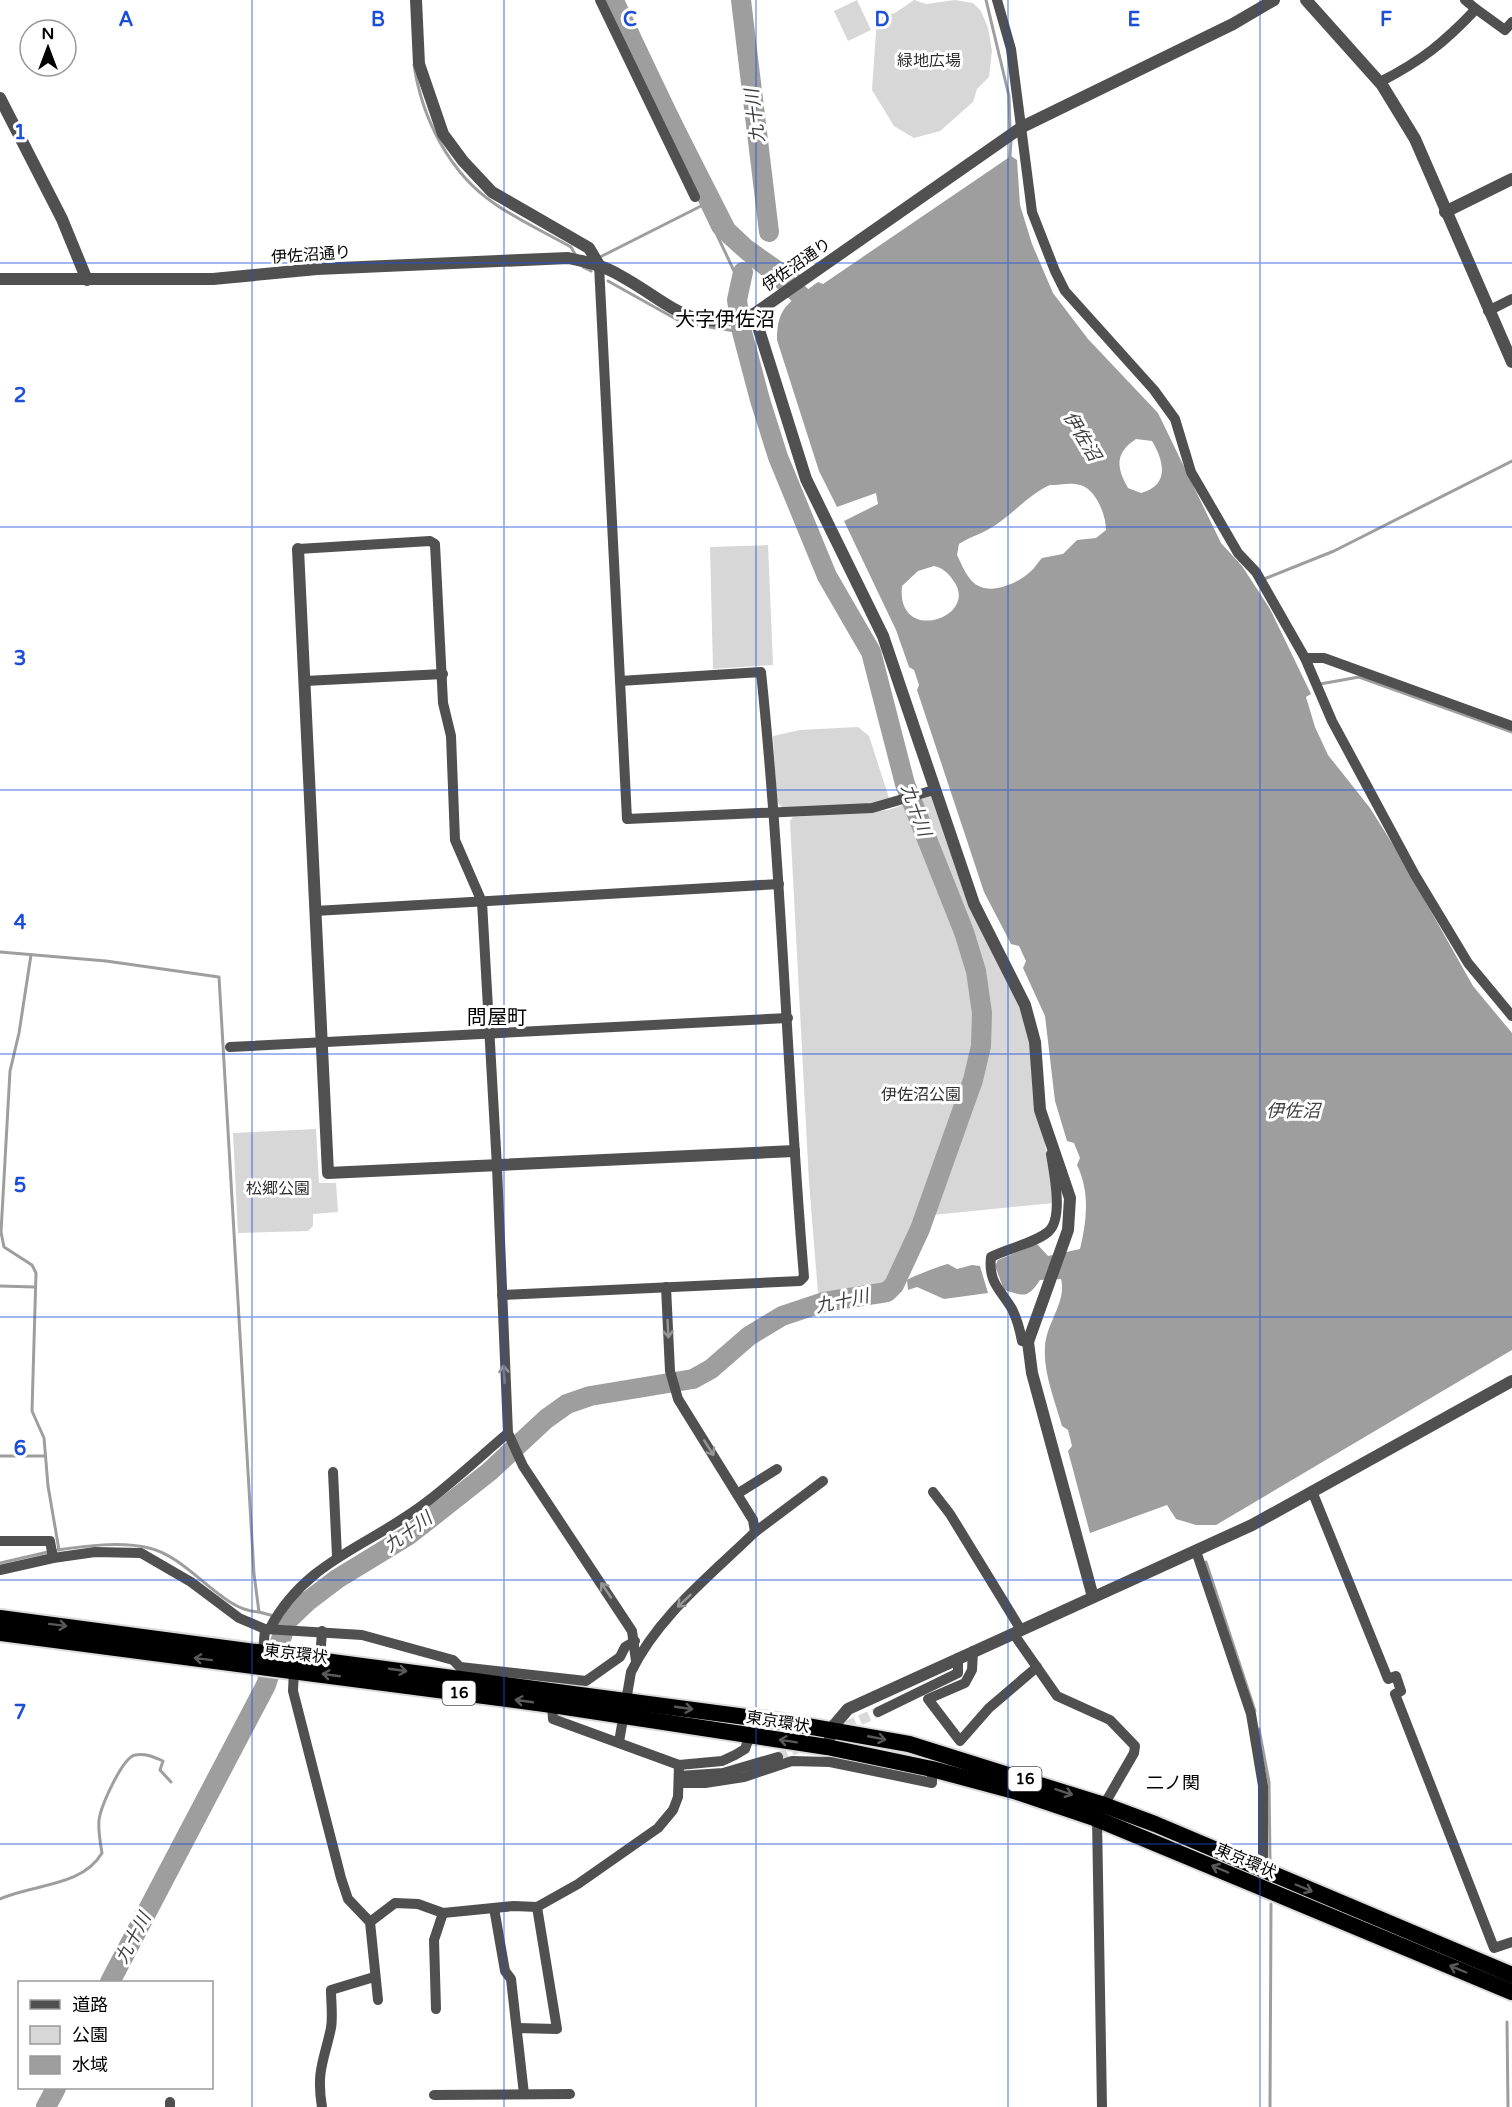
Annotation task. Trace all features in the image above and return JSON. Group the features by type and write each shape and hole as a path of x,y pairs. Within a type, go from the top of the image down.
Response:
{"highway":[{"name":"東京環状","path":"0,1618 262,1659 294,1670 552,1705 625,1708 831,1729 909,1744 955,1757 1263,1871 1512,1975"},
{"name":"東京環状","path":"0,1633 262,1659 320,1660 464,1673 750,1735 827,1747 932,1769 1101,1812 1512,1992"}],"street":[{"path":"416,0 419,64 443,134 462,161 492,192 589,248 599,265 627,819 775,811 783,814 872,808 934,790"},
{"path":"600,0 695,197"},
{"path":"997,0 1011,49 1032,212 1065,291 1100,333 1154,390 1175,419 1191,472 1238,553 1256,572 1305,658 1332,720 1415,875 1468,963 1506,1003 1512,1016"},
{"name":"伊佐沼通り","path":"0,279 213,279 316,269 568,258 599,265 622,276 671,309 692,318 730,321 751,315 1022,127 1233,24 1275,0"},
{"path":"1306,0 1380,82 1415,139 1512,362"},
{"path":"1465,0 1510,29"},
{"path":"1380,82 1417,64 1448,38 1476,9"},
{"path":"0,98 62,219 87,280"},
{"path":"1445,212 1512,179"},
{"path":"1488,311 1512,299"},
{"path":"751,315 806,479 883,636 974,904 1026,1005 1035,1042 1040,1110 1070,1198 1068,1230 1028,1342 1032,1373 1093,1597"},
{"path":"636,1662 635,1641 621,1612 521,1462 508,1433 497,1167 482,902 455,840 451,736 443,703 435,544 430,541 298,549 328,1173 330,1175 497,1167 794,1151"},
{"path":"1305,658 1324,658 1512,726"},
{"path":"502,1295 801,1281 804,1277 794,1151 775,811 761,672 620,681"},
{"path":"306,681 443,674"},
{"path":"315,911 779,884"},
{"path":"230,1047 788,1018"},
{"path":"1028,1342 1022,1341 1011,1307 995,1288 990,1266 992,1257 1047,1233 1054,1225 1055,1179 1047,1130"},
{"path":"666,1287 670,1371 678,1399 753,1520 754,1532"},
{"path":"827,1747 831,1729 848,1708 1252,1525 1512,1381"},
{"path":"262,1659 267,1628 282,1605 296,1590 337,1556 366,1541 427,1502 508,1433"},
{"path":"737,1494 777,1469"},
{"path":"333,1472 337,1556"},
{"path":"619,1742 631,1672 664,1620 754,1532 823,1481"},
{"path":"1312,1491 1388,1679 1396,1676 1401,1691 1395,1694 1402,1715 1494,1948 1512,1941"},
{"path":"933,1492 956,1524 1037,1667 1057,1696 1110,1720 1135,1746 1134,1753 1101,1812 1102,2107"},
{"path":"0,1540 50,1541 53,1558"},
{"path":"1196,1551 1251,1714 1263,1786 1263,1871"},
{"path":"0,1570 53,1558 95,1552 141,1552 191,1582 239,1618 267,1628 362,1635 453,1660 464,1673 586,1681 620,1658 626,1647 635,1641"},
{"path":"320,1660 322,1631"},
{"path":"973,1651 972,1670 965,1683 928,1699 960,1741 989,1708 1037,1667"},
{"path":"878,1712 958,1673 958,1658"},
{"path":"294,1670 293,1691 341,1878 348,1899 370,1922 378,2000"},
{"path":"552,1705 553,1719 619,1742 679,1774 705,1784 744,1777 792,1761 830,1762 933,1783 932,1769"},
{"path":"679,1774 735,1755 745,1749 750,1735"},
{"path":"679,1774 723,1773 778,1757"},
{"path":"370,1922 395,1903 418,1904 443,1913 537,1907 570,1889 658,1828 673,1810 678,1797 679,1774"},
{"path":"517,2028 557,2029 537,1907"},
{"path":"494,1908 505,1971 511,1980 524,2094"},
{"path":"436,2009 434,1940 443,1913"},
{"path":"322,2107 318,2086 319,2066 330,2029 331,1990 374,1977"},
{"path":"434,2095 570,2094"}],"green space":[{"path":"857,0 871,30 848,41 834,11"},
{"name":"緑地広場","path":"914,0 926,4 955,0 973,3 981,11 988,28 992,51 989,77 977,89 973,102 940,131 914,138 894,126 872,90 877,18 895,13"},
{"path":"768,545 773,665 713,669 710,547"},
{"path":"858,727 869,736 890,801 875,804 784,809 777,802 773,736 800,730"},
{"name":"伊佐沼公園","path":"931,796 964,893 1020,1001 1030,1044 1054,1203 922,1216 904,1259 883,1286 874,1292 818,1293 809,1182 790,821 793,817 888,810"},
{"name":"松郷公園","path":"316,1129 319,1183 336,1183 338,1212 313,1214 313,1226 308,1231 238,1233 233,1133"}],"water":[{"name":"伊佐沼","path":"1011,156 1017,160 1020,205 1032,244 1053,293 1088,339 1158,413 1221,543 1242,566 1270,609 1311,694 1306,697 1315,727 1328,755 1370,808 1397,851 1473,986 1512,1033 1512,1350 1216,1525 1196,1525 1176,1519 1167,1505 1090,1533 1068,1451 1072,1446 1068,1430 1062,1426 1046,1366 1046,1338 1059,1304 1061,1279 1040,1280 1028,1293 1017,1294 1004,1290 995,1266 998,1260 1037,1244 1048,1256 1080,1249 1086,1196 1077,1165 1080,1158 1074,1143 1067,1141 1055,1101 1045,1016 1023,968 1026,961 1019,946 1011,944 984,892 917,690 919,685 914,670 909,667 896,630 844,521 878,504 876,493 837,507 819,471 777,340 783,311 794,299 818,282 823,284","holes":["1136,439 1152,441 1159,456 1162,472 1157,484 1141,493 1128,488 1120,467 1121,455","1069,484 1086,487 1099,503 1106,530 1096,538 1077,540 1063,554 1042,558 1030,572 1011,584 987,588 974,583 966,574 957,555 959,544 992,527 1050,485","938,567 946,572 955,583 959,596 955,607 946,615 934,620 922,620 911,615 903,604 902,586 918,571"]},
{"path":"948,1264 957,1269 972,1265 980,1266 988,1293 944,1299 917,1287 908,1290 907,1280"}],"waterway":[{"path":"606,0 635,61"},
{"path":"613,0 721,226 815,310"},
{"path":"623,0 664,89 733,225 751,242 802,278"},
{"name":"九十川","path":"741,0 769,232"},
{"path":"986,0 1009,96 1010,130"},
{"path":"414,65 431,124 440,143 464,177 504,210 571,247 576,256"},
{"path":"1010,157 1011,140"},
{"path":"699,197 735,273 737,300"},
{"path":"600,257 709,202"},
{"path":"583,267 591,271"},
{"name":"九十川","path":"111,1981 266,1685 287,1621 308,1601 337,1579 409,1535 489,1472 546,1419 567,1404 590,1396 693,1379 711,1369 749,1336 782,1316 824,1302 887,1292 894,1285 920,1229 973,1080 981,1046 982,1013 976,971 964,932 905,784 871,652 827,576 778,457 742,332 737,300 743,272"},
{"path":"608,281 683,323 742,332"},
{"path":"1264,579 1334,551 1512,461"},
{"path":"1320,684 1359,677 1512,732"},
{"path":"0,952 106,961 219,977 254,1574 259,1612 274,1616"},
{"path":"31,955 19,1033 10,1071 1,1232 4,1247 32,1265 36,1273 32,1411 44,1438 48,1486 59,1550"},
{"path":"0,1286 35,1287"},
{"path":"0,1456 45,1456"},
{"path":"57,1550 115,1545 149,1548 164,1553 178,1562 231,1603 259,1612"},
{"path":"0,1563 48,1552"},
{"path":"1206,1562 1255,1711"},
{"path":"1259,1729 1269,1782 1270,1860"},
{"path":"0,1899 70,1879 93,1864 102,1853 99,1824 104,1804 118,1773 130,1758 142,1755 163,1761 160,1770 171,1782"},
{"path":"1270,2107 1271,1904"},
{"path":"1507,2022 1508,2107"},
{"name":"九十川","path":"46,2107 55,2089"}],"tunnel":[{"path":"778,1757 878,1712"}],"district":[{"name":"大字伊佐沼","path":"725,319"},
{"name":"問屋町","path":"497,1017"},
{"name":"二ノ関","path":"1173,1783"}]}
